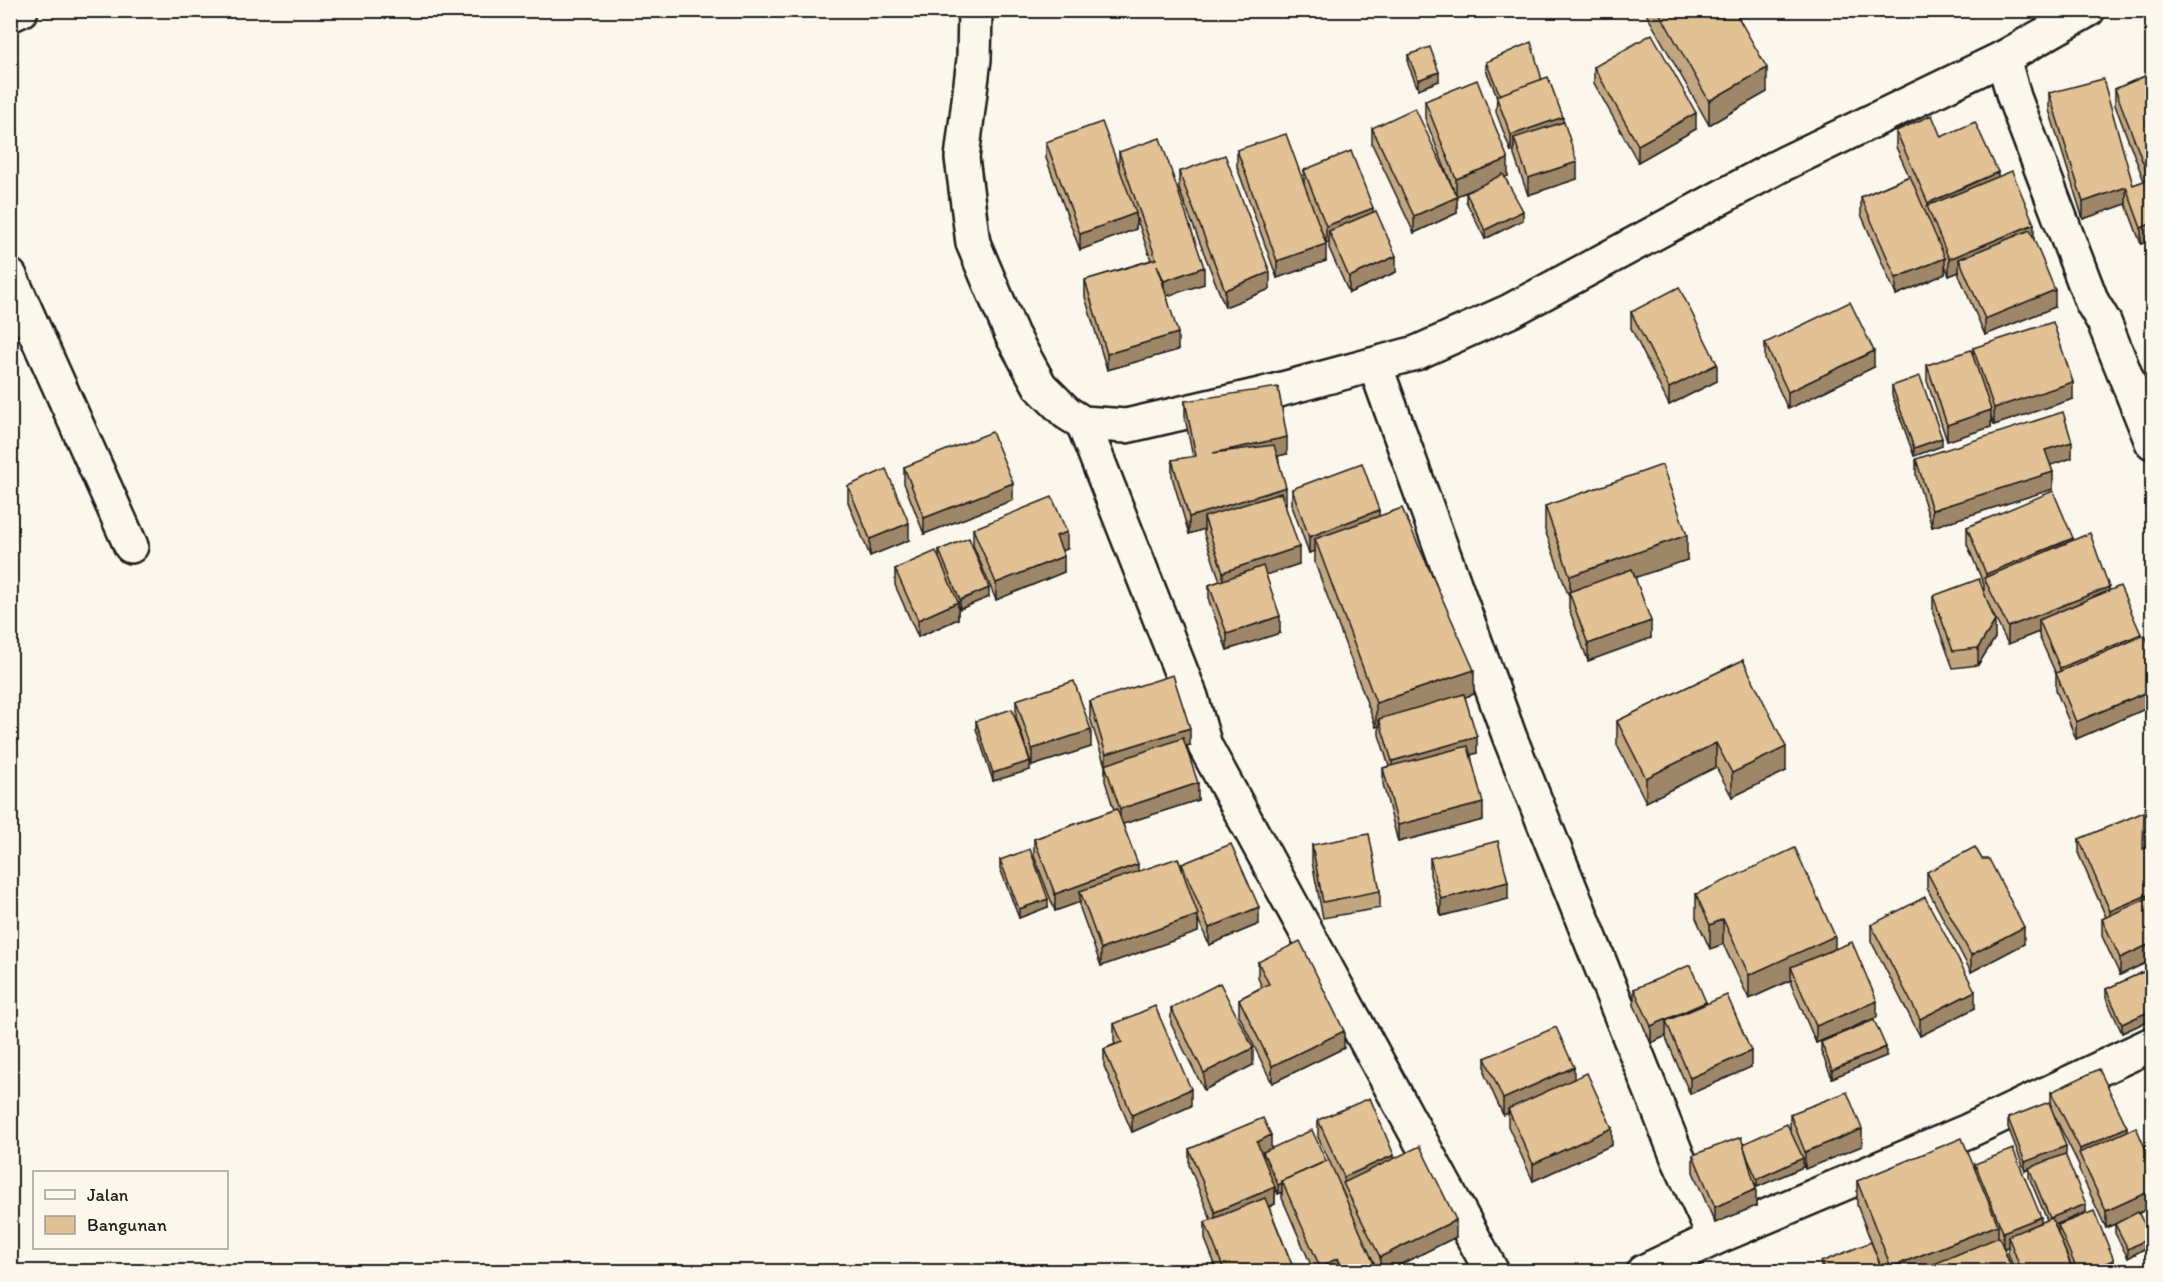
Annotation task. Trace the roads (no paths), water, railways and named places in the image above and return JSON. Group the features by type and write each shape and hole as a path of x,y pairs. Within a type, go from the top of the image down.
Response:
{"street":[{"path":"10,15 21,10"},
{"path":"975,10 974,59 962,158 973,243 1011,335 1040,386 1067,413 1083,423 1126,426 1264,394 1416,353 1510,311 1777,167 2003,58 2088,10"},
{"path":"2003,58 2014,97 2092,302 2104,322 2152,442"},
{"path":"10,276 131,546"},
{"path":"1375,364 1510,738 1678,1158 1715,1238"},
{"path":"1083,423 1191,697 1204,746 1492,1272"},
{"path":"1643,1272 1715,1238 1968,1131 2152,1044"}]}
